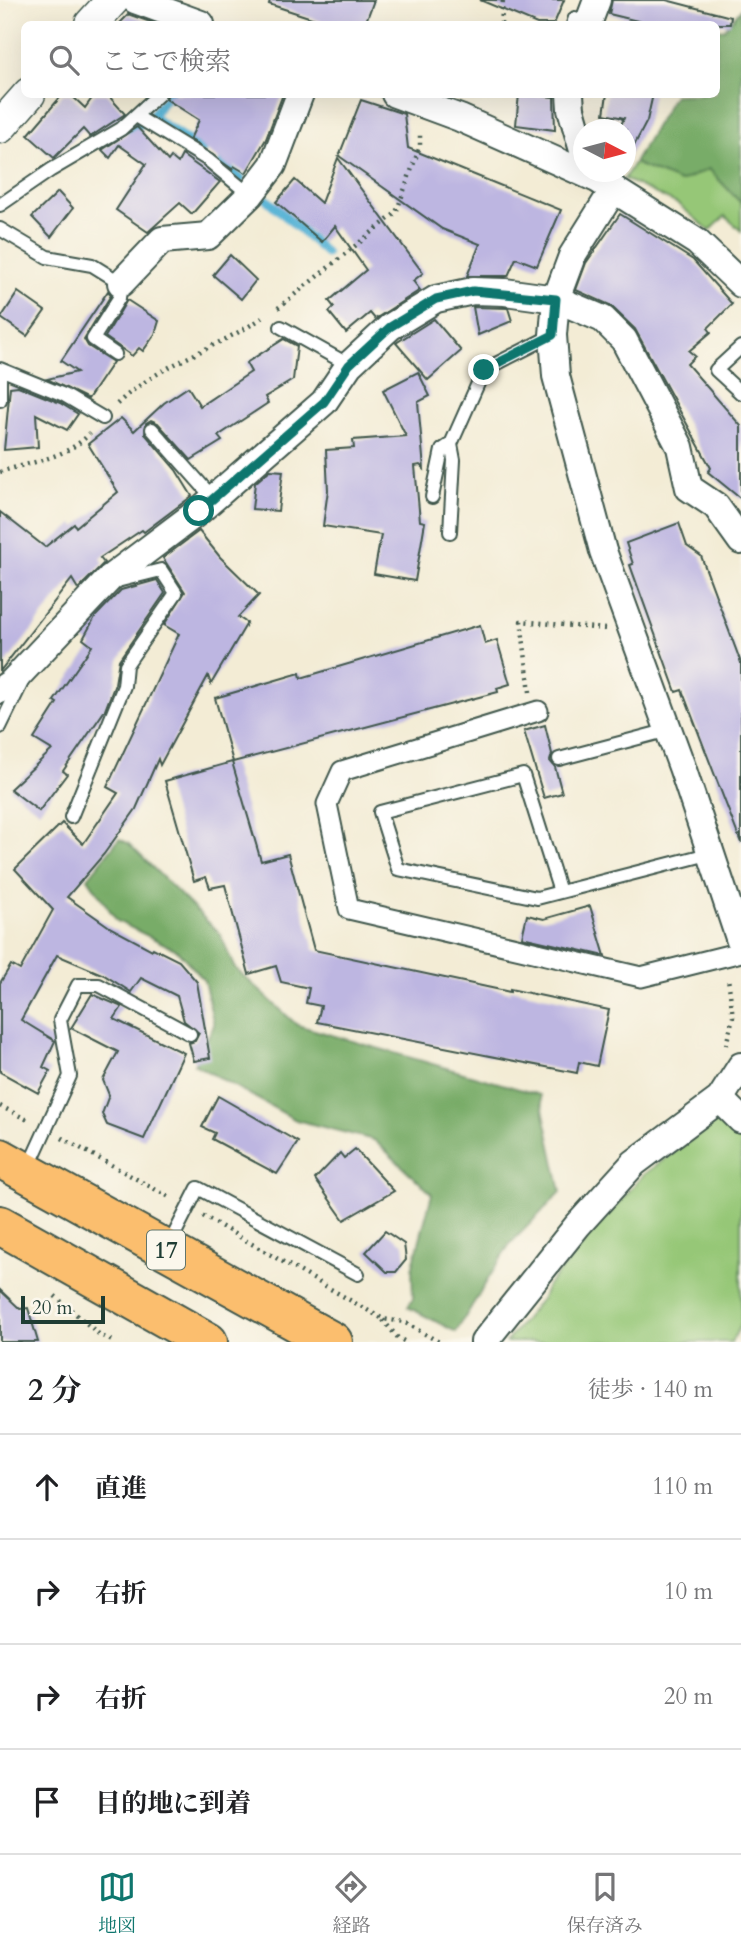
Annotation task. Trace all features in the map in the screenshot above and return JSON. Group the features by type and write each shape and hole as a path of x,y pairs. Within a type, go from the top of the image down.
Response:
{"main road":[{"name":"17","path":"13,1166 333,1342"},
{"name":"17","path":"0,1225 208,1342"}],"street":[{"path":"94,21 113,0"},
{"path":"135,0 191,21"},
{"path":"580,21 597,0"},
{"path":"0,127 25,98"},
{"path":"121,283 162,240 208,236 250,195 273,165 298,98"},
{"path":"404,98 460,118 573,168"},
{"path":"570,98 574,119"},
{"path":"600,182 556,299 553,335 556,376 603,551 739,932"},
{"path":"604,182 697,242 741,284"},
{"path":"0,690 33,660 103,585 213,498 324,402 349,365 390,327 436,299 473,291 556,299 603,319 624,340 680,447 689,488 716,506 741,541"},
{"path":"535,708 342,771 327,804 349,909 641,977 741,952"},
{"path":"484,1342 577,1226 634,1163 720,1099 741,1066"},
{"path":"720,1099 741,1120"}],"lane":[{"path":"0,205 136,116 155,98"},
{"path":"136,116 208,160 250,195"},
{"path":"0,229 47,257 92,265 121,283 119,298 93,339 116,354"},
{"path":"281,327 349,365"},
{"path":"432,497 442,450 451,444 484,370 553,335"},
{"path":"741,347 716,370 741,393"},
{"path":"0,400 0,371 64,395 103,418"},
{"path":"152,429 213,498"},
{"path":"450,532 454,460 451,444"},
{"path":"71,817 124,686 126,665 176,593 161,570 103,585"},
{"path":"0,727 33,660"},
{"path":"559,759 668,730"},
{"path":"560,892 523,775 380,812 398,869 537,898 712,853"},
{"path":"13,1166 70,1076 61,1020 78,985 99,985 190,1034"},
{"path":"167,1250 198,1188 358,1274"}],"path":[{"path":"501,21 502,0"},
{"path":"275,310 396,214 420,146 420,118 404,98"},
{"path":"0,472 79,445 135,386 167,365 245,330 265,317"},
{"path":"535,708 521,621 607,629"},
{"path":"51,1293 100,1335 114,1342"},
{"path":"383,1319 398,1338 406,1342"},
{"path":"404,1322 439,1342"}],"green space":[{"path":"741,9 741,203 709,169 680,182 636,164 672,98 720,98 720,30 724,29"},
{"path":"636,164 680,182 709,169 741,203 741,231 725,216 710,231 678,204 630,182 636,182"},
{"path":"119,839 128,843 220,934 234,967 297,1025 540,1095 561,1192 509,1245 456,1332 408,1307 413,1298 412,1269 432,1194 374,1140 296,1120 194,1064 214,1025 204,980 177,950 117,921 88,878"},
{"path":"727,1120 741,1135 741,1325 731,1342 506,1342 542,1298 547,1286 643,1175 714,1123"}],"building":[{"path":"270,0 374,0 366,21 321,21 269,4"},
{"path":"480,0 564,0 555,21 530,21"},
{"path":"612,0 666,0 731,17 730,24 720,24 720,21 638,21 609,14"},
{"path":"129,14 147,21 122,21"},
{"path":"60,98 74,98 85,108 92,98 111,98 125,114 90,137 83,129 54,158 28,135"},
{"path":"281,98 266,139 246,173 234,166 232,169 190,139 199,120 166,99"},
{"path":"519,98 554,98 555,130 516,125"},
{"path":"606,98 652,98 647,121 636,142 636,119 604,114"},
{"path":"361,100 404,114 408,148 561,210 537,266 516,258 508,276 467,276 480,244 442,229 339,156"},
{"path":"137,127 168,161 171,157 178,163 182,155 220,182 192,214 180,203 148,232 116,210 146,164 119,145 110,158 102,150"},
{"path":"338,158 423,273 413,281 420,290 375,319 370,313 346,333 329,312 334,307 329,301 366,270 335,226 322,242 276,202 295,180 321,203"},
{"path":"58,192 73,208 51,237 32,217"},
{"path":"620,214 693,260 732,304 708,328 711,332 689,351 695,356 687,364 741,426 741,499 708,472 711,468 635,329 610,305 576,290 586,263"},
{"path":"230,255 256,280 241,299 213,275"},
{"path":"108,291 111,295 84,339 88,346 113,362 88,399 47,379 77,372 61,361"},
{"path":"18,292 45,311 27,336 1,318"},
{"path":"127,300 159,321 155,334 143,351 139,348 132,356 105,337"},
{"path":"473,307 508,308 512,321 478,335"},
{"path":"434,319 461,351 428,380 396,343"},
{"path":"284,339 297,346 293,380 265,397 268,403 218,436 222,441 191,460 158,423 151,420 146,423 145,434 176,470 192,496 144,532 142,530 100,558 104,563 78,589 72,579 0,671 0,512 45,547 74,524 76,527 118,492 88,444 121,418 134,431 164,403 188,387 200,406 251,372 246,363"},
{"path":"418,372 430,396 418,402 424,469 420,465 415,466 420,521 425,522 415,581 374,574 381,535 323,526 328,490 326,450 354,448 353,440 406,436 383,390"},
{"path":"18,386 60,403 78,414 67,430 36,414 38,447 4,450 10,387"},
{"path":"270,470 283,471 278,511 252,509 255,483"},
{"path":"679,523 687,546 701,556 741,663 741,843 682,690 676,692 630,565 633,564 626,543"},
{"path":"199,531 220,557 259,595 238,617 247,623 211,684 208,676 160,765 158,759 136,809 104,854 67,897 111,928 179,961 197,982 210,1058 194,1061 189,1043 195,1041 199,1033 184,1021 177,996 141,978 131,992 104,975 57,955 21,1020 55,1041 43,1067 50,1071 38,1093 0,1072 0,983 11,965 20,970 53,910 15,869 62,823 83,844 118,793 107,787 179,634 164,625 185,592 163,558"},
{"path":"157,580 165,593 119,660 115,684 105,710 63,771 67,774 39,811 10,789 52,750 34,739 57,703 54,701 92,646 83,639 95,617 121,590"},
{"path":"480,625 485,644 497,640 510,684 497,688 498,692 233,762 215,698 300,673 301,678"},
{"path":"545,725 552,754 550,761 555,767 562,793 544,798 524,731"},
{"path":"232,762 261,861 288,854 314,950 609,1010 597,1066 579,1062 577,1073 317,1022 321,1006 306,1003 309,988 281,982 276,966 249,974 225,885 210,888 206,877 194,881 165,781"},
{"path":"590,906 605,956 522,937 527,915 544,919"},
{"path":"92,994 122,1007 114,1019 184,1053 144,1139 107,1125 102,1114 109,1095 103,1080 118,1052 71,1028"},
{"path":"218,1096 298,1142 277,1174 212,1139 215,1133 202,1127"},
{"path":"355,1149 394,1191 344,1220 315,1179 340,1153 344,1158"},
{"path":"385,1231 404,1244 406,1260 396,1272 387,1272 366,1252"},
{"path":"0,1290 20,1309 28,1308 38,1342 0,1342"}],"waterway":[{"path":"132,130 151,116 167,98"},
{"path":"151,116 202,150"},
{"path":"222,164 241,179"},
{"path":"263,196 326,253"}],"route":[{"path":"199,511 324,402 349,365 390,327 436,299 473,291 556,299 553,335 484,370"}]}
